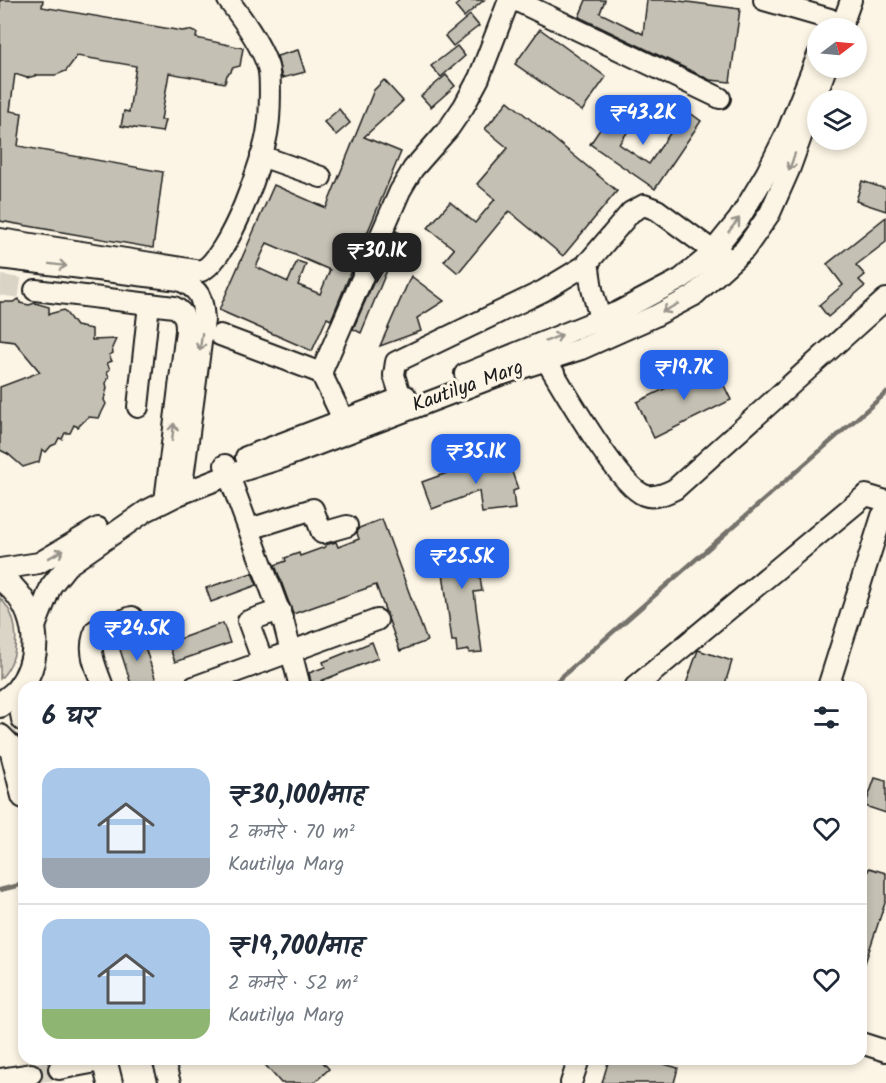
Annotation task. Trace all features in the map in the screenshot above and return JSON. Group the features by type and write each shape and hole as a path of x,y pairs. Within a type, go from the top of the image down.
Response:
{"main road":[{"path":"0,578 10,585 26,605 34,629 35,649 28,678"},
{"path":"0,705 18,690"},
{"path":"0,737 12,749 18,772"},
{"path":"95,1066 110,1083"}],"street":[{"path":"0,239 201,271 208,268 216,259 237,223 261,156 268,128 269,68 245,22 228,0"},
{"path":"321,373 400,191 413,169 449,128 464,106 479,78 509,0"},
{"path":"515,0 720,98"},
{"path":"764,0 830,18"},
{"path":"835,18 851,0"},
{"name":"Kautilya Marg","path":"0,569 39,563 139,501 173,492 343,419 403,404 581,349 603,328 681,279 713,250 739,219 766,174 809,78"},
{"name":"Kautilya Marg","path":"227,470 282,458 472,372 603,328 655,316 693,296 745,249 770,213 789,170 822,78"},
{"path":"261,156 321,177"},
{"path":"403,404 394,375 396,362 543,291 588,262 631,212 644,205 657,210 713,250 733,259"},
{"path":"0,258 179,280 193,287 202,302 204,320 173,492"},
{"path":"588,262 592,289 603,328"},
{"path":"34,290 174,307 186,318 173,492"},
{"path":"546,360 617,472 633,489 646,496 661,496 675,489 886,299"},
{"path":"138,407 149,304"},
{"path":"220,335 321,373 343,419"},
{"path":"227,470 280,610 299,681"},
{"name":"Kautilya Marg","path":"34,629 51,586 67,566 173,492"},
{"path":"642,681 866,495 886,501"},
{"path":"250,530 313,509 322,533 347,526"},
{"path":"830,681 882,516 886,511"},
{"path":"263,662 248,621 280,610"},
{"path":"101,681 91,654 91,640 96,630 132,617"},
{"path":"211,681 377,620"},
{"path":"867,1045 886,1051"},
{"path":"164,1065 170,1083"},
{"path":"572,1083 577,1065"},
{"path":"59,1069 95,1066"},
{"path":"0,1079 31,1074"}],"shaded area":[{"path":"0,598 12,617 16,638 12,660 0,679"}],"building":[{"path":"0,0 43,0 42,7 182,31 189,30 197,33 196,38 243,48 240,66 232,68 225,83 169,73 161,120 165,120 162,132 121,126 124,111 129,112 136,66 77,56 66,71 56,75 38,75 27,78 15,74 10,111 22,113 18,146 163,172 153,248 0,221"},
{"path":"462,0 484,0 464,17 455,6"},
{"path":"586,0 605,0 600,13 643,34 647,0 672,0 740,9 730,82 710,80 579,17"},
{"path":"470,15 479,26 453,46 445,36"},
{"path":"540,29 606,77 582,111 515,64"},
{"path":"457,46 465,56 441,77 431,66"},
{"path":"298,50 305,72 282,78 277,56"},
{"path":"446,75 455,86 431,107 421,96"},
{"path":"384,80 403,101 364,137 401,152 331,320 327,318 312,351 219,310 274,185 326,208 374,90","holes":["267,243 330,270 320,294 298,285 306,264 297,261 288,282 256,267"]},
{"path":"508,101 617,191 563,256 509,211 458,273 444,261 454,249 428,228 450,202 475,223 495,199 477,184 508,148 485,129"},
{"path":"616,106 636,120 619,144 649,164 686,110 701,121 655,189 590,144"},
{"path":"339,109 350,123 336,135 324,122"},
{"path":"862,181 886,189 886,211 856,201"},
{"path":"886,217 886,242 856,265 865,275 859,280 865,286 828,317 819,305 843,285 827,264"},
{"path":"396,231 402,234 361,333 353,329"},
{"path":"411,276 444,301 417,318 421,331 380,346"},
{"path":"19,299 20,303 29,305 35,303 49,307 49,314 64,310 76,326 92,329 92,340 116,339 112,348 113,353 109,355 112,361 107,363 110,369 107,372 109,377 104,400 106,404 99,418 88,417 78,427 74,425 70,433 65,433 62,439 59,438 56,444 46,452 42,449 39,462 23,467 0,450 0,387 40,372 15,342 0,340 0,302 13,302"},
{"path":"714,365 731,400 654,438 637,402"},
{"path":"505,452 518,489 513,491 515,509 482,513 479,491 432,509 422,482"},
{"path":"382,519 427,641 400,651 376,585 293,614 275,565 299,553 300,556 325,547 325,545 336,542 338,547 359,539 357,533 359,528"},
{"path":"475,541 475,543 483,543 485,561 478,562 482,591 474,592 482,652 469,653 469,650 457,652 456,641 452,641 442,565 431,567 430,548"},
{"path":"252,573 257,585 211,602 206,588"},
{"path":"223,623 230,643 175,662 168,643"},
{"path":"140,632 156,681 130,681 117,640"},
{"path":"372,642 378,658 321,681 311,681 309,673 325,667 323,662"},
{"path":"698,650 732,661 726,681 687,681"},
{"path":"875,778 886,781 886,813 867,807"},
{"path":"869,868 886,873 886,900 867,957 867,874"},
{"path":"265,1065 325,1065 329,1069 314,1083 281,1083"},
{"path":"607,1065 668,1065 678,1068 674,1083 602,1083"}],"waterway":[{"path":"557,681 886,393"},
{"path":"0,890 18,886"}],"tunnel":[{"path":"0,285 35,290"},
{"path":"31,1074 59,1069"}]}
